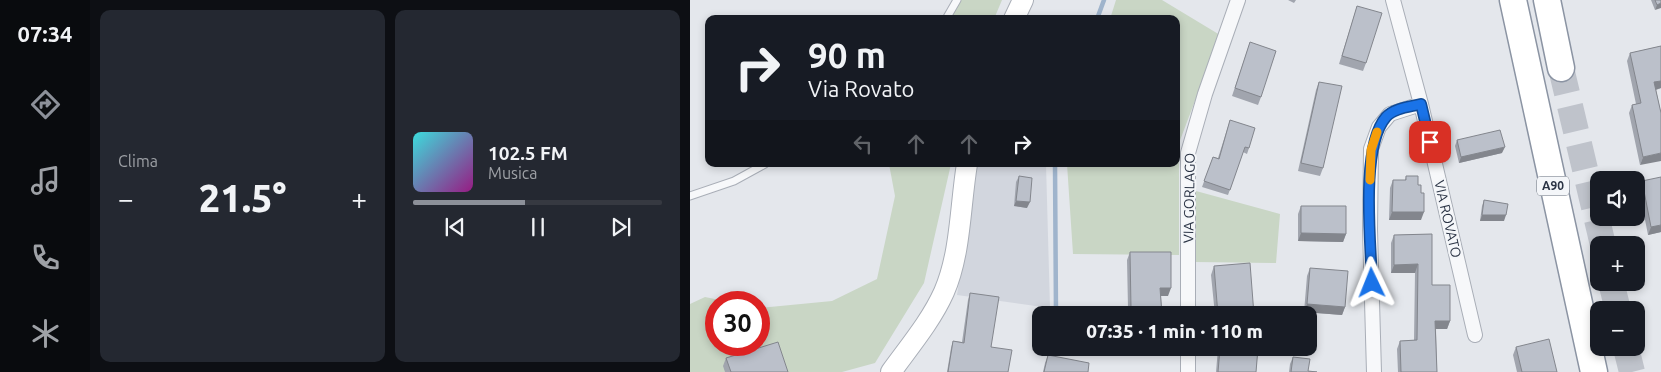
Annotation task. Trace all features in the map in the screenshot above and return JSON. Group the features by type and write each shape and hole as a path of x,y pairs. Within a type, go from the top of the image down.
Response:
{"highway":[{"name":"A90","path":"1513,0 1594,372"},
{"path":"1547,0 1561,68"}],"main road":[{"path":"1016,15 1023,0"},
{"path":"891,372 932,313 948,282 955,251 967,167"}],"street":[{"name":"VIA GORLAGO","path":"1188,306 1188,153 1204,94 1238,0"},
{"name":"VIA ROVATO","path":"1393,0 1421,104 1475,335"},
{"path":"1374,372 1370,230 1371,150 1379,127 1390,114 1421,104"},
{"path":"1188,356 1188,372"}],"lane":[{"path":"948,15 957,0"},
{"path":"690,196 734,181 760,167"}],"shaded area":[{"path":"977,167 1046,167 1050,306 1036,306 957,295"}],"green space":[{"path":"961,0 1002,0 996,15 952,15"},
{"path":"1116,0 1162,0 1220,35 1180,140 1180,15 1111,15"},
{"path":"890,167 950,167 924,283 875,363 842,372 690,372 690,304 705,297 705,356 770,356 770,307 832,301 877,279 895,196"},
{"path":"1067,167 1179,167 1179,255 1073,254"},
{"path":"1196,191 1280,214 1276,263 1195,262"}],"building":[{"path":"1655,0 1661,0 1661,3 1657,5"},
{"path":"1357,6 1382,13 1366,63 1342,56"},
{"path":"1250,42 1276,51 1261,97 1235,88"},
{"path":"1661,46 1661,81 1654,82 1661,113 1661,153 1643,157 1632,105 1641,103 1630,53"},
{"path":"1319,82 1342,86 1323,168 1301,163"},
{"path":"1230,120 1255,128 1249,148 1245,147 1230,190 1204,181 1213,157 1219,159"},
{"path":"1500,130 1505,147 1461,157 1457,140"},
{"path":"1019,176 1032,178 1030,202 1016,201"},
{"path":"1406,176 1418,176 1418,185 1421,185 1421,193 1424,193 1424,212 1392,212 1393,180 1406,180"},
{"path":"1661,177 1661,225 1651,227 1645,196 1645,180"},
{"path":"1484,200 1508,204 1506,215 1482,215"},
{"path":"1301,206 1346,206 1346,234 1301,233"},
{"path":"1432,234 1432,285 1450,285 1450,321 1435,321 1437,372 1401,372 1400,341 1417,340 1418,264 1394,265 1394,235"},
{"path":"1130,252 1171,252 1171,288 1160,288 1161,306 1131,306"},
{"path":"1250,263 1253,306 1217,306 1214,266"},
{"path":"1310,268 1348,271 1345,307 1307,304"},
{"path":"970,293 999,297 991,347 1012,350 1008,372 948,372 953,341 964,343"},
{"path":"1549,339 1557,372 1522,372 1516,347"},
{"path":"778,342 788,372 731,372 726,358 732,356 770,356 770,344"},
{"path":"1048,356 1089,363 1088,372 1044,372"},
{"path":"1219,356 1257,356 1256,372 1218,372"},
{"path":"1293,357 1310,359 1308,371 1317,372 1291,372"}],"waterway":[{"path":"1098,15 1104,0"},
{"path":"1055,167 1056,306"},
{"path":"1053,372 1054,356"}],"tunnel":[{"path":"1561,68 1601,236"},
{"path":"1613,291 1616,301"},
{"path":"1628,356 1632,372"}],"slow traffic":[{"path":"1370,180 1371,150 1377,132"}],"route":[{"path":"1372,283 1370,161 1374,138 1379,127 1390,114 1421,104 1430,142"}]}
